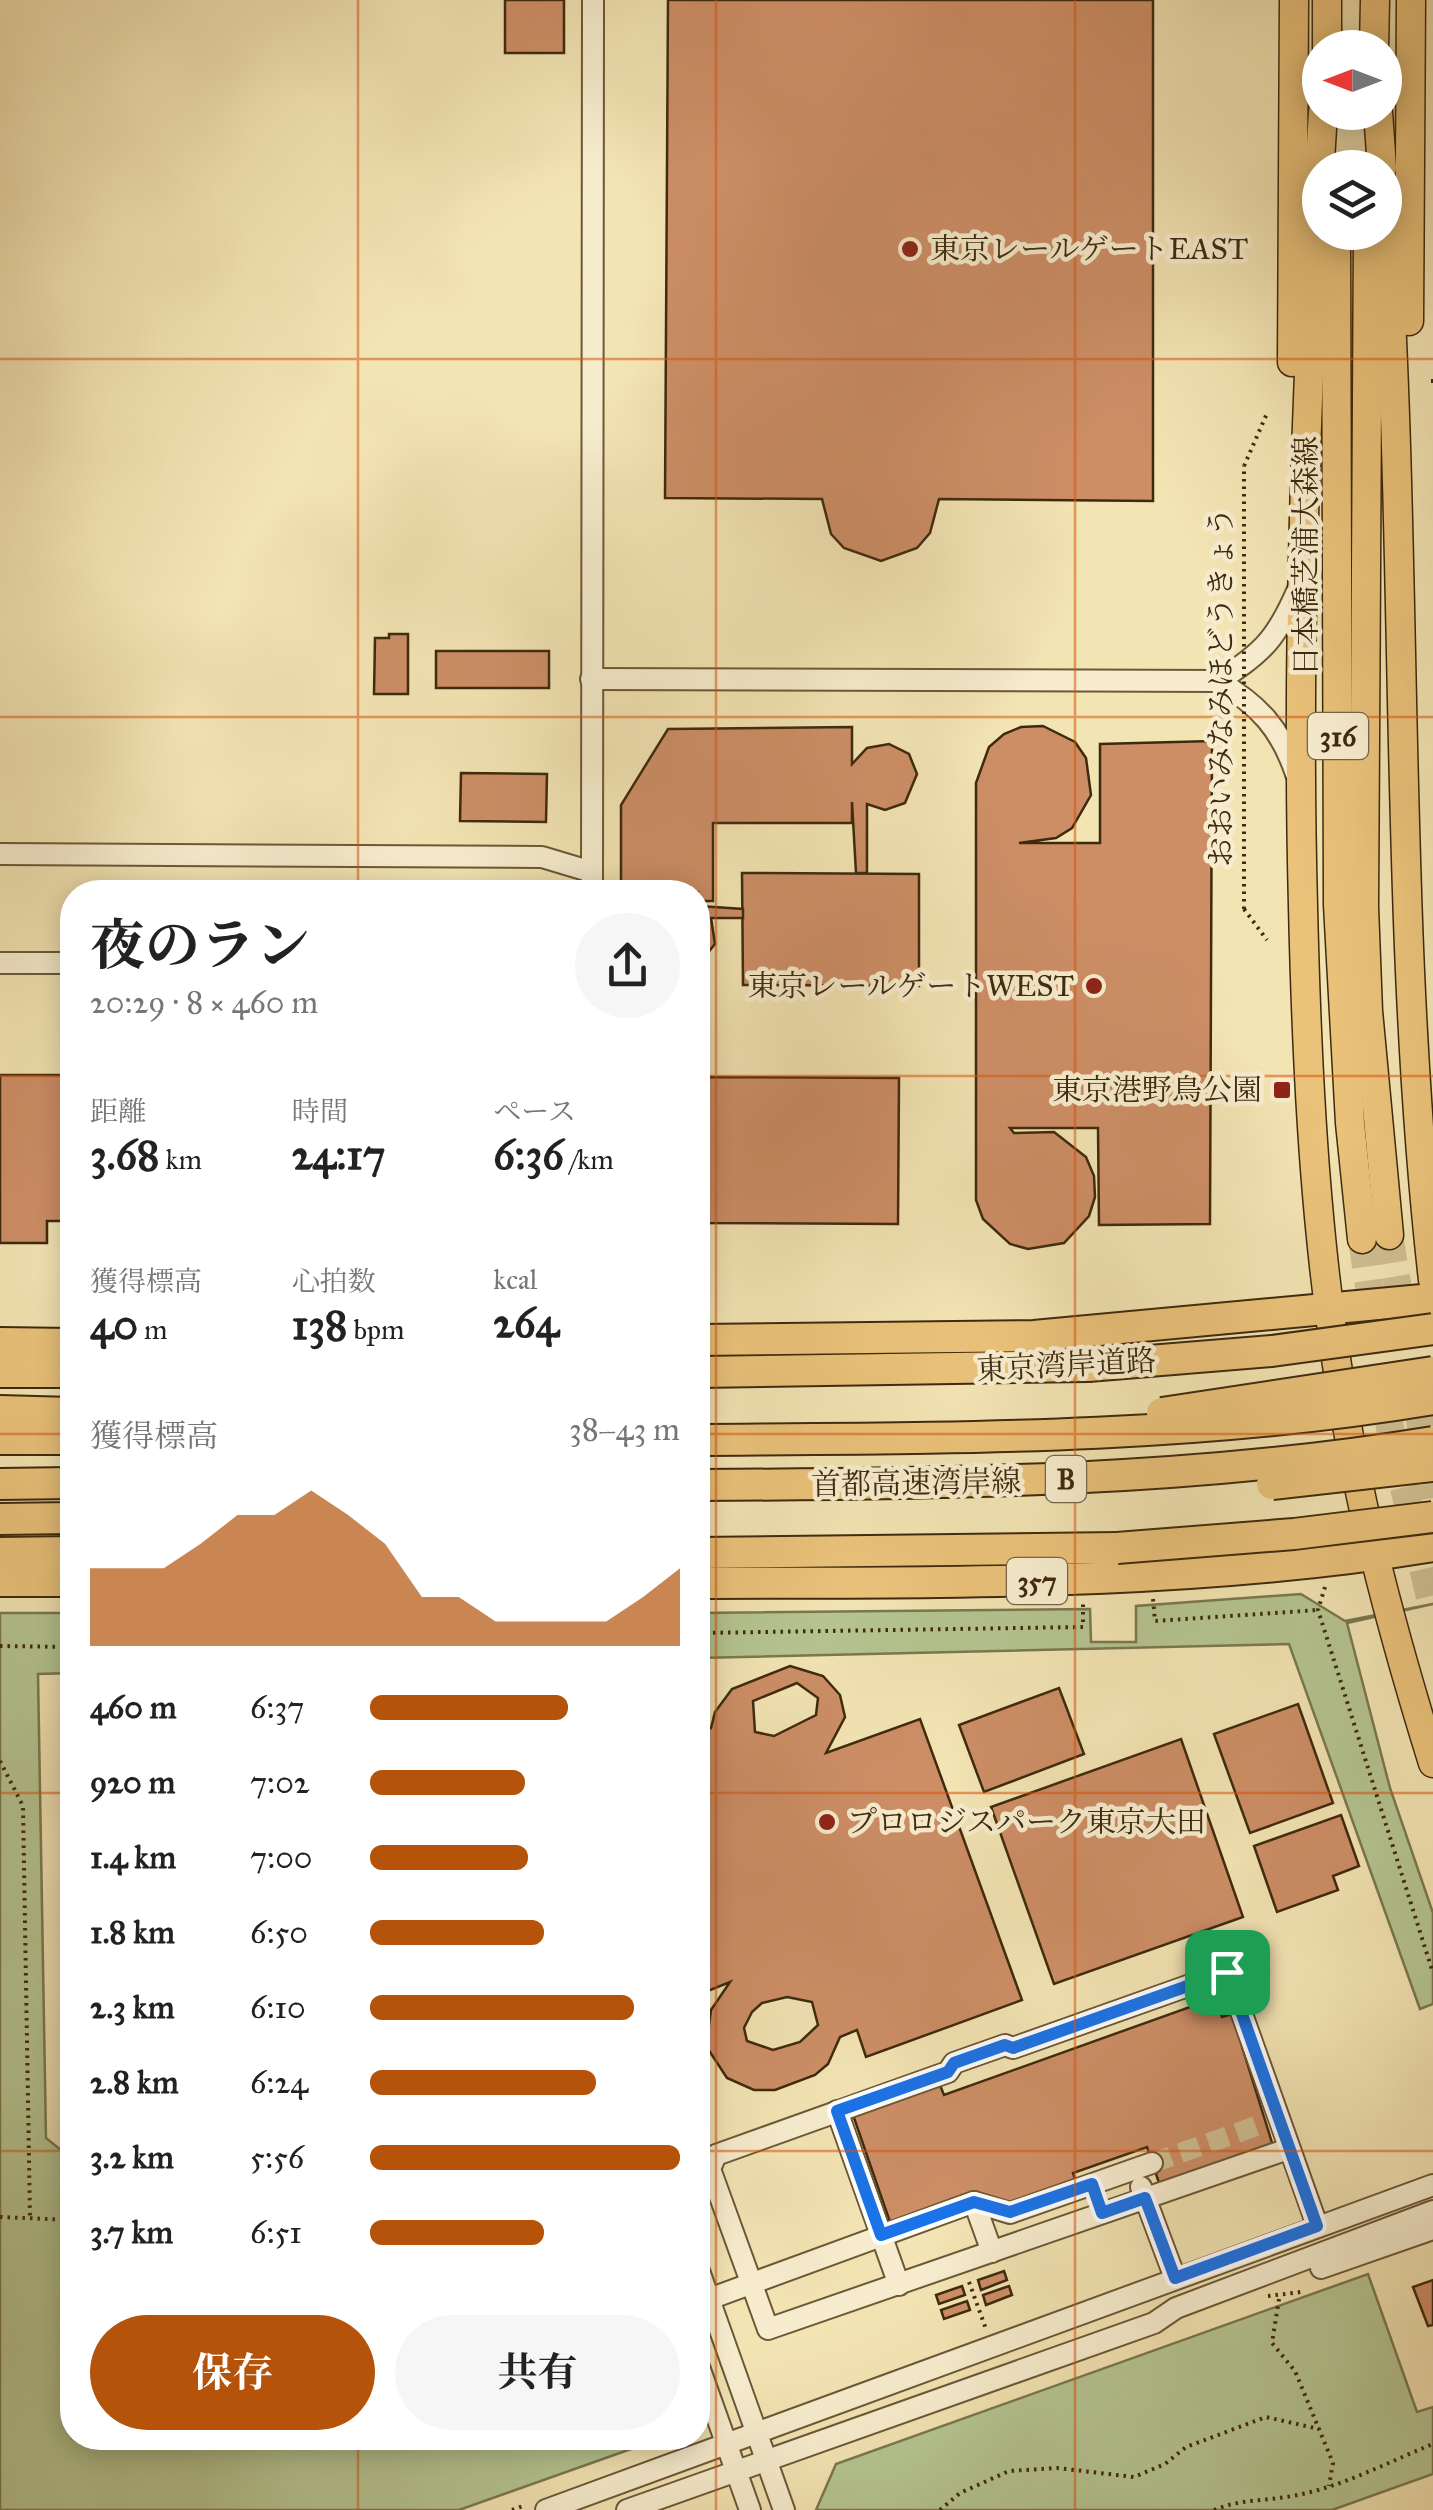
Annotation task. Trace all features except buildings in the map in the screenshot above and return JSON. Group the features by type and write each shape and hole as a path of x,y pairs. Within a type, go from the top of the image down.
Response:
{"highway":[{"path":"710,1340 1034,1336 1433,1299"},
{"name":"東京湾岸道路","path":"710,1372 837,1373 1179,1359 1433,1329"},
{"path":"0,1343 60,1344"},
{"path":"0,1372 60,1372"},
{"name":"B","path":"986,1438 1433,1372"},
{"name":"首都高速湾岸線","path":"710,1440 986,1438 1214,1428 1433,1400"},
{"path":"0,1411 60,1414"},
{"path":"0,1439 60,1439"},
{"name":"首都高速湾岸線","path":"710,1485 987,1484 1188,1473 1433,1442"},
{"name":"B","path":"987,1484 1198,1488 1288,1484 1433,1466"},
{"path":"0,1484 60,1483"},
{"name":"357","path":"710,1554 1134,1547 1433,1517"},
{"path":"0,1519 60,1518"},
{"name":"357","path":"710,1583 1025,1581 1375,1556 1433,1546"},
{"path":"0,1553 60,1552"},
{"path":"0,1581 60,1581"}],"main road":[{"path":"1294,0 1292,433 1300,584"},
{"path":"1327,0 1327,30"},
{"path":"1374,0 1374,30"},
{"path":"1399,567 1407,443 1411,0"},
{"name":"316","path":"1325,130 1300,584 1305,1000 1330,1311 1348,1432 1375,1556"},
{"name":"日本橋芝浦大森線","path":"1336,250 1338,906 1350,1123 1375,1237 1364,907 1368,250"},
{"name":"316","path":"1386,250 1399,567 1408,1011 1433,1280"},
{"path":"1375,1556 1433,1763"}],"street":[{"path":"592,880 593,0"},
{"path":"590,678 1218,681 1247,664 1280,632 1300,584"},
{"path":"1218,681 1266,715 1280,733 1301,790"},
{"path":"0,854 542,857 588,880"},
{"path":"0,963 60,963"},
{"path":"1288,2149 768,2329 710,2169 712,2158 948,2072 954,2063 1005,2045 1013,2048 1227,1972 1272,2120 1288,2149 1317,2226"},
{"path":"837,2111 898,2285"},
{"path":"710,2299 974,2202 1010,2212 1144,2166 1145,2198 1175,2278"},
{"path":"1092,2184 1102,2213"},
{"path":"710,2449 1433,2185"},
{"path":"974,2202 992,2252"},
{"path":"1154,2323 1176,2308 1433,2211"},
{"path":"627,2510 1154,2323 1176,2320 1433,2229"},
{"path":"710,2302 784,2510"},
{"path":"710,2397 750,2510"},
{"path":"546,2510 708,2450"}],"path":[{"name":"おおいみなみほどうきょう","path":"1267,940 1244,909 1244,466 1268,411"},
{"path":"1326,1586 1318,1610 1433,1973"},
{"path":"1152,1597 1155,1621 1318,1610"},
{"path":"710,1633 1083,1627 1083,1600"},
{"path":"0,1646 60,1647"},
{"path":"0,1761 23,1806 30,2217"},
{"path":"0,2217 60,2219"},
{"path":"1280,2299 1272,2343 1296,2371 1334,2463 1329,2486"},
{"path":"940,2510 960,2493 1010,2471 1057,2468 1134,2478 1165,2464 1186,2447 1266,2417 1319,2429"},
{"path":"1214,2510 1234,2502 1292,2496 1329,2486 1433,2444"}],"green space":[{"path":"1301,1594 1345,1621 1433,1604 1347,1623 1390,1788 1433,1913 1433,2004 1420,2009 1289,1644 710,1658 710,1613 1090,1609 1091,1642 1136,1642 1136,1606"},
{"path":"0,1613 60,1613 60,1673 38,1674 46,2138 60,2149 60,2450 628,2450 459,2510 0,2510"},
{"path":"1368,2274 1417,2412 1433,2407 1433,2474 1332,2510 816,2510 836,2464"}],"tunnel":[{"path":"1389,1235 1433,1498"},
{"path":"1362,1239 1390,1428 1433,1610"},
{"path":"1152,2163 1265,2123"}],"place":[{"name":"東京レールゲートEAST","path":"910,249"},
{"name":"東京レールゲートWEST","path":"1094,986"},
{"name":"東京港野鳥公園","path":"1282,1090"},
{"name":"プロロジスパーク東京大田","path":"827,1822"}],"route":[{"path":"1227,1972 1317,2226 1175,2278 1145,2198 1102,2213 1092,2184 1010,2212 974,2202 881,2235 837,2111 948,2072 954,2063 1005,2045 1013,2048 1227,1972"}]}
